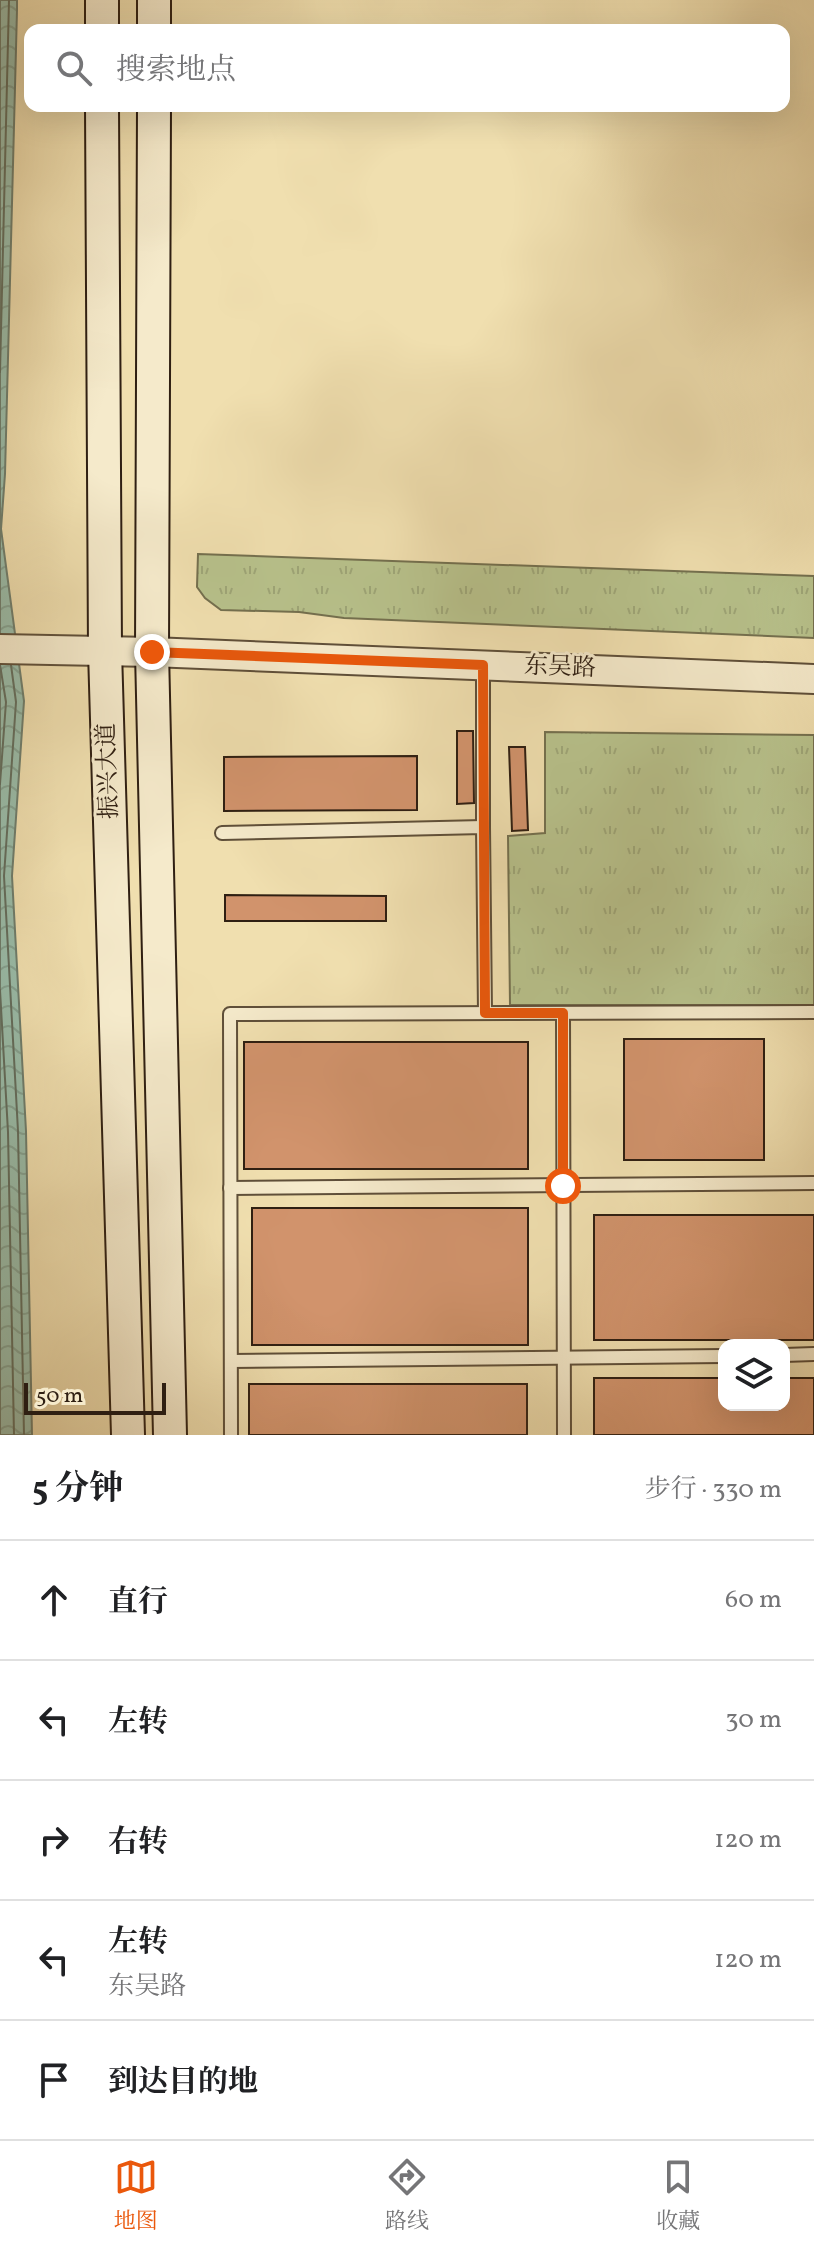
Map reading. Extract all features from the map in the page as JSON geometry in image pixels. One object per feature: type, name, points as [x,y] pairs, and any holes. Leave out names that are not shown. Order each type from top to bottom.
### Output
[{"type":"main road","points":[[102,0],[102,24]]},
{"type":"main road","points":[[154,0],[154,24]]},
{"type":"main road","name":"振兴大道","points":[[102,112],[105,651],[128,1435]]},
{"type":"main road","name":"振兴大道","points":[[154,112],[152,652],[170,1435]]},
{"type":"street","name":"东吴路","points":[[0,649],[152,652],[814,679]]},
{"type":"lane","points":[[483,665],[485,1013]]},
{"type":"lane","points":[[222,833],[483,827]]},
{"type":"lane","points":[[231,1435],[230,1014],[814,1012]]},
{"type":"lane","points":[[563,1013],[564,1435]]},
{"type":"lane","points":[[230,1188],[814,1183]]},
{"type":"lane","points":[[790,1355],[814,1354]]},
{"type":"lane","points":[[231,1361],[718,1356]]},
{"type":"green space","points":[[198,554],[814,576],[814,638],[221,610],[205,598],[197,587]]},
{"type":"green space","points":[[545,732],[814,735],[814,1005],[510,1005],[508,836],[545,833]]},
{"type":"water","points":[[0,0],[17,0],[1,529],[24,701],[12,876],[26,1131],[32,1435],[0,1435]]},
{"type":"building","points":[[457,731],[473,731],[474,803],[457,804]]},
{"type":"building","points":[[509,747],[525,747],[528,830],[512,831]]},
{"type":"building","points":[[417,756],[417,810],[224,811],[224,757]]},
{"type":"building","points":[[225,895],[386,896],[386,921],[225,921]]},
{"type":"building","points":[[624,1039],[764,1039],[764,1160],[624,1160]]},
{"type":"building","points":[[244,1042],[528,1042],[528,1169],[244,1169]]},
{"type":"building","points":[[252,1208],[528,1208],[528,1345],[252,1345]]},
{"type":"building","points":[[594,1215],[814,1215],[814,1340],[594,1340]]},
{"type":"building","points":[[594,1378],[718,1378],[718,1411],[790,1411],[790,1378],[814,1378],[814,1435],[594,1435]]},
{"type":"building","points":[[249,1384],[527,1384],[527,1435],[249,1435]]},
{"type":"route","points":[[152,652],[483,665],[485,1013],[563,1013],[563,1186]]}]
